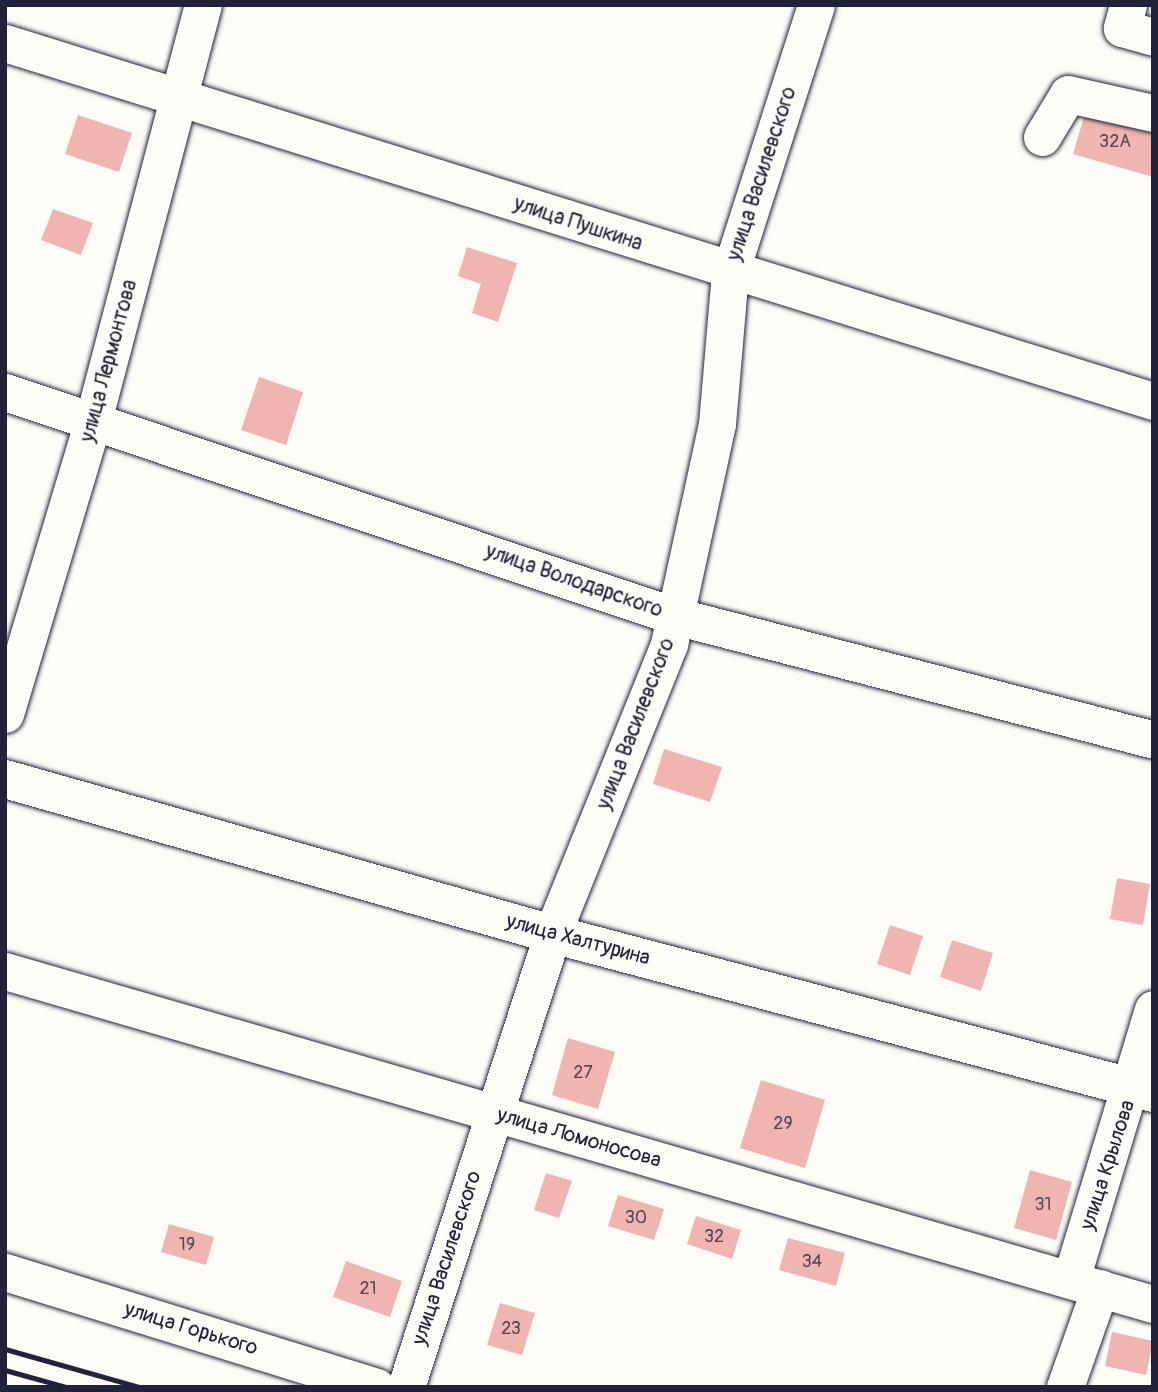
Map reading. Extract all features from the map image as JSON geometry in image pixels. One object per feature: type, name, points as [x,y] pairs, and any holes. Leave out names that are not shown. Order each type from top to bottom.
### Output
[{"type":"main road","name":"улица Халтурина","points":[[5,779],[552,934],[1143,1090]]},
{"type":"street","name":"улица Лермонтова","points":[[5,714],[94,417],[181,97],[203,5]]},
{"type":"street","name":"улица Василевского","points":[[406,1387],[552,934],[675,615],[717,424],[730,273],[816,5]]},
{"type":"street","points":[[1128,5],[1122,28],[1153,37]]},
{"type":"street","name":"улица Пушкина","points":[[5,43],[730,273],[1153,401]]},
{"type":"street","points":[[1042,137],[1068,94],[1153,113]]},
{"type":"street","name":"улица Володарского","points":[[5,392],[94,417],[675,615],[1153,740]]},
{"type":"street","name":"улица Ломоносова","points":[[5,971],[1153,1304]]},
{"type":"street","name":"улица Крылова","points":[[1065,1387],[1085,1284],[1143,1090],[1153,1009]]},
{"type":"street","name":"улица Горького","points":[[5,1272],[377,1387]]},
{"type":"building","points":[[1086,110],[1153,129],[1153,177],[1073,154]]},
{"type":"building","points":[[78,115],[132,133],[119,172],[65,154]]},
{"type":"building","points":[[53,209],[93,223],[81,255],[41,240]]},
{"type":"building","points":[[467,247],[517,263],[498,322],[472,313],[481,284],[458,276]]},
{"type":"building","points":[[259,377],[303,392],[286,445],[241,430]]},
{"type":"building","points":[[664,749],[722,767],[710,802],[653,784]]},
{"type":"building","points":[[1117,878],[1150,884],[1143,925],[1110,919]]},
{"type":"building","points":[[890,925],[923,936],[910,975],[877,964]]},
{"type":"building","points":[[952,940],[993,953],[981,991],[940,977]]},
{"type":"building","points":[[568,1038],[615,1052],[598,1109],[552,1095]]},
{"type":"building","points":[[761,1080],[825,1100],[805,1168],[740,1148]]},
{"type":"building","points":[[1030,1170],[1072,1182],[1056,1240],[1014,1228]]},
{"type":"building","points":[[546,1173],[572,1181],[559,1218],[534,1210]]},
{"type":"building","points":[[618,1195],[664,1209],[654,1240],[608,1226]]},
{"type":"building","points":[[696,1216],[741,1230],[732,1259],[687,1244]]},
{"type":"building","points":[[169,1224],[214,1237],[206,1265],[161,1252]]},
{"type":"building","points":[[788,1238],[845,1253],[836,1286],[779,1270]]},
{"type":"building","points":[[346,1261],[402,1281],[390,1317],[333,1297]]},
{"type":"building","points":[[500,1303],[535,1313],[522,1355],[487,1345]]},
{"type":"building","points":[[1112,1332],[1153,1341],[1146,1375],[1105,1366]]},
{"type":"railway","points":[[5,1349],[139,1387]]},
{"type":"railway","points":[[5,1370],[66,1387]]}]
